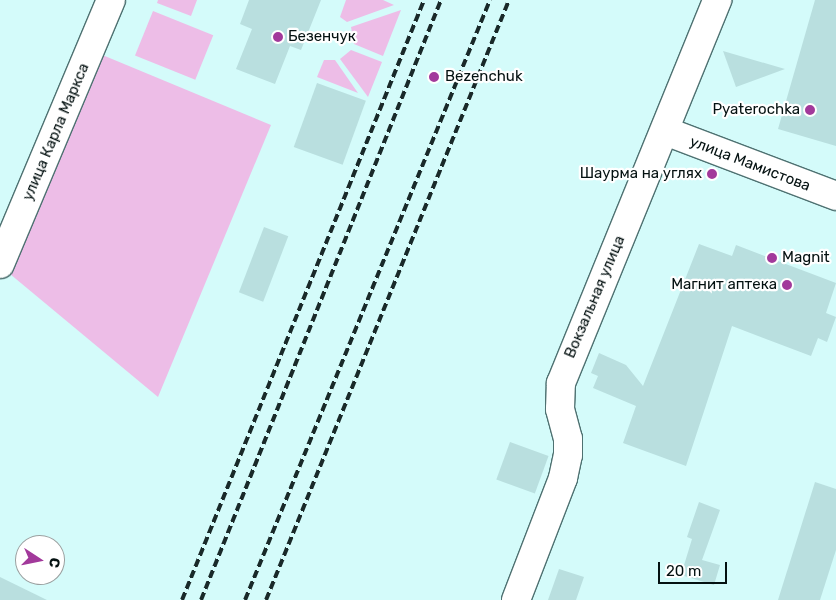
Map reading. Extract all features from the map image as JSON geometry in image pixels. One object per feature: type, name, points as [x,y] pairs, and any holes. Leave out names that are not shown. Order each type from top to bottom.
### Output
[{"type":"street","name":"улица Карла Маркса","points":[[0,264],[111,0]]},
{"type":"street","name":"Вокзальная улица","points":[[516,600],[563,478],[568,455],[568,439],[560,409],[561,383],[716,0]]},
{"type":"street","name":"улица Мамистова","points":[[664,131],[836,196]]},
{"type":"shaded area","points":[[158,0],[197,0],[191,16],[157,3]]},
{"type":"shaded area","points":[[346,0],[383,0],[394,5],[347,22],[340,17]]},
{"type":"shaded area","points":[[401,10],[383,56],[354,44],[351,27]]},
{"type":"shaded area","points":[[153,11],[213,35],[195,80],[135,56]]},
{"type":"shaded area","points":[[351,50],[382,62],[368,97],[340,59]]},
{"type":"shaded area","points":[[100,54],[271,125],[158,397],[10,274]]},
{"type":"shaded area","points":[[324,60],[335,60],[358,93],[317,77]]},
{"type":"building","name":"Безенчук","points":[[249,0],[321,0],[301,50],[290,46],[275,84],[236,69],[252,29],[240,24]]},
{"type":"building","points":[[815,0],[836,0],[836,146],[778,129]]},
{"type":"building","points":[[723,51],[785,69],[736,87]]},
{"type":"building","points":[[317,83],[366,101],[343,165],[294,147]]},
{"type":"building","points":[[264,227],[288,236],[263,302],[239,292]]},
{"type":"building","points":[[699,244],[732,256],[736,245],[836,283],[826,313],[836,317],[827,342],[818,338],[811,356],[732,326],[686,466],[623,443],[636,406],[593,388],[598,376],[591,373],[599,353],[626,365],[643,386]]},
{"type":"building","points":[[510,442],[549,456],[535,494],[496,480]]},
{"type":"building","points":[[815,482],[836,489],[836,550],[820,600],[778,600]]},
{"type":"building","points":[[699,502],[720,510],[702,560],[720,565],[714,585],[681,575],[692,539],[687,537]]},
{"type":"building","points":[[559,569],[584,577],[576,600],[548,600]]},
{"type":"building","points":[[0,577],[47,600],[0,600]]},
{"type":"railway","points":[[182,600],[424,0]]},
{"type":"railway","points":[[201,600],[441,0]]},
{"type":"railway","points":[[245,600],[490,0]]},
{"type":"railway","points":[[266,600],[509,0]]},
{"type":"place","name":"Безенчук","points":[[278,37]]},
{"type":"place","name":"Bezenchuk","points":[[434,77]]},
{"type":"place","name":"Pyaterochka","points":[[810,110]]},
{"type":"place","name":"Шаурма на углях","points":[[712,174]]},
{"type":"place","name":"Magnit","points":[[772,258]]},
{"type":"place","name":"Магнит аптека","points":[[787,285]]}]
